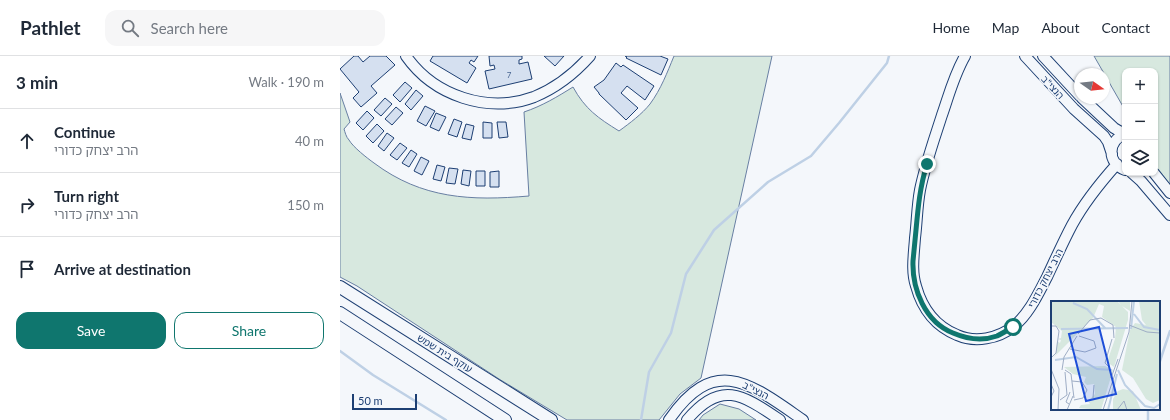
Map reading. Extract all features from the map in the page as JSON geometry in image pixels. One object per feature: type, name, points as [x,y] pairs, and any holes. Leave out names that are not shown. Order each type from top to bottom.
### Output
[{"type":"main road","name":"עוקף בית שמש","points":[[340,287],[550,420]]},
{"type":"main road","points":[[340,313],[505,420]]},
{"type":"street","points":[[406,56],[415,67],[435,85],[457,96],[470,100],[498,104],[533,97],[552,88],[567,79],[590,56]]},
{"type":"street","name":"הרב יצחק כדורי","points":[[965,56],[954,77],[922,180],[918,204],[913,262],[915,285],[922,304],[933,320],[947,331],[963,338],[980,339],[997,336],[1013,327],[1028,312],[1082,209],[1094,192],[1121,167]]},
{"type":"street","name":"הנצי\"ב","points":[[1025,56],[1074,109],[1104,136],[1110,146],[1113,159],[1121,167]]},
{"type":"street","name":"הנצי\"ב","points":[[1043,56],[1074,90]]},
{"type":"street","points":[[1088,104],[1114,128],[1122,132]]},
{"type":"street","points":[[1112,154],[1114,142],[1122,136]]},
{"type":"street","points":[[1135,176],[1170,215]]},
{"type":"street","points":[[1156,176],[1170,193]]},
{"type":"street","name":"הנצי\"ב","points":[[669,420],[679,407],[695,391],[715,381],[726,380],[751,386],[766,394],[803,420]]},
{"type":"street","name":"הנצי\"ב","points":[[687,420],[700,407],[711,399],[728,394],[746,398],[780,420]]},
{"type":"shaded area","points":[[674,56],[772,56],[701,378],[680,394],[659,420],[567,420],[499,379],[357,286],[340,277],[340,93],[350,122],[344,129],[347,137],[364,155],[392,175],[429,191],[448,195],[487,198],[529,196],[524,112],[555,98],[573,87],[587,107],[619,131],[632,122],[650,104],[661,87]]},
{"type":"shaded area","points":[[1094,56],[1170,56],[1170,185],[1158,171],[1158,68],[1122,68],[1122,105],[1110,84],[1110,68],[1101,68]]},
{"type":"shaded area","points":[[720,404],[739,409],[756,420],[699,420],[703,415]]},
{"type":"building","points":[[354,56],[358,56],[363,62],[370,56],[386,56],[395,65],[371,86],[377,93],[361,107],[353,98],[359,92],[340,69]]},
{"type":"building","points":[[433,56],[478,56],[474,62],[471,60],[469,63],[476,68],[467,83],[430,61]]},
{"type":"building","points":[[489,56],[522,56],[522,59],[519,60],[519,64],[528,62],[532,79],[489,89],[485,71],[495,69],[494,65],[490,66]]},
{"type":"building","points":[[544,56],[564,56],[555,66]]},
{"type":"building","points":[[625,56],[660,56],[668,59],[661,75],[626,58],[627,57]]},
{"type":"building","points":[[616,63],[621,67],[623,65],[654,86],[645,100],[627,86],[621,93],[638,108],[626,120],[599,94],[594,87],[604,80]]},
{"type":"building","points":[[405,82],[412,88],[400,102],[393,95]]},
{"type":"building","points":[[416,90],[423,96],[411,110],[405,104]]},
{"type":"building","points":[[385,98],[392,104],[381,116],[374,110]]},
{"type":"building","points":[[425,106],[435,111],[426,126],[417,121]]},
{"type":"building","points":[[396,107],[403,113],[392,125],[385,119]]},
{"type":"building","points":[[367,111],[374,118],[363,130],[356,123]]},
{"type":"building","points":[[436,113],[446,117],[439,131],[430,127]]},
{"type":"building","points":[[454,119],[462,122],[457,137],[448,134]]},
{"type":"building","points":[[483,122],[492,123],[492,138],[483,138]]},
{"type":"building","points":[[497,122],[506,122],[508,137],[499,138]]},
{"type":"building","points":[[377,124],[384,131],[373,143],[366,136]]},
{"type":"building","points":[[466,124],[474,126],[471,140],[462,138]]},
{"type":"building","points":[[387,133],[394,138],[384,151],[378,146]]},
{"type":"building","points":[[400,143],[407,148],[397,160],[390,155]]},
{"type":"building","points":[[411,150],[417,154],[409,167],[402,163]]},
{"type":"building","points":[[421,157],[429,161],[422,175],[414,171]]},
{"type":"building","points":[[437,165],[445,167],[441,181],[433,179]]},
{"type":"building","points":[[449,168],[458,169],[455,184],[446,183]]},
{"type":"building","points":[[463,170],[471,171],[469,186],[461,184]]},
{"type":"building","points":[[476,171],[485,171],[485,186],[476,186]]},
{"type":"building","points":[[499,171],[499,187],[490,187],[490,172]]},
{"type":"waterway","points":[[641,420],[649,372],[671,333],[686,274],[714,230],[768,182],[811,156],[887,63],[889,56]]},
{"type":"waterway","points":[[1160,361],[1170,331]]},
{"type":"waterway","points":[[340,351],[373,375],[446,420]]},
{"type":"waterway","points":[[1148,410],[1148,420]]},
{"type":"route","points":[[927,164],[922,180],[919,199],[913,262],[915,285],[922,304],[933,320],[947,331],[963,338],[980,339],[997,336],[1013,327]]}]
